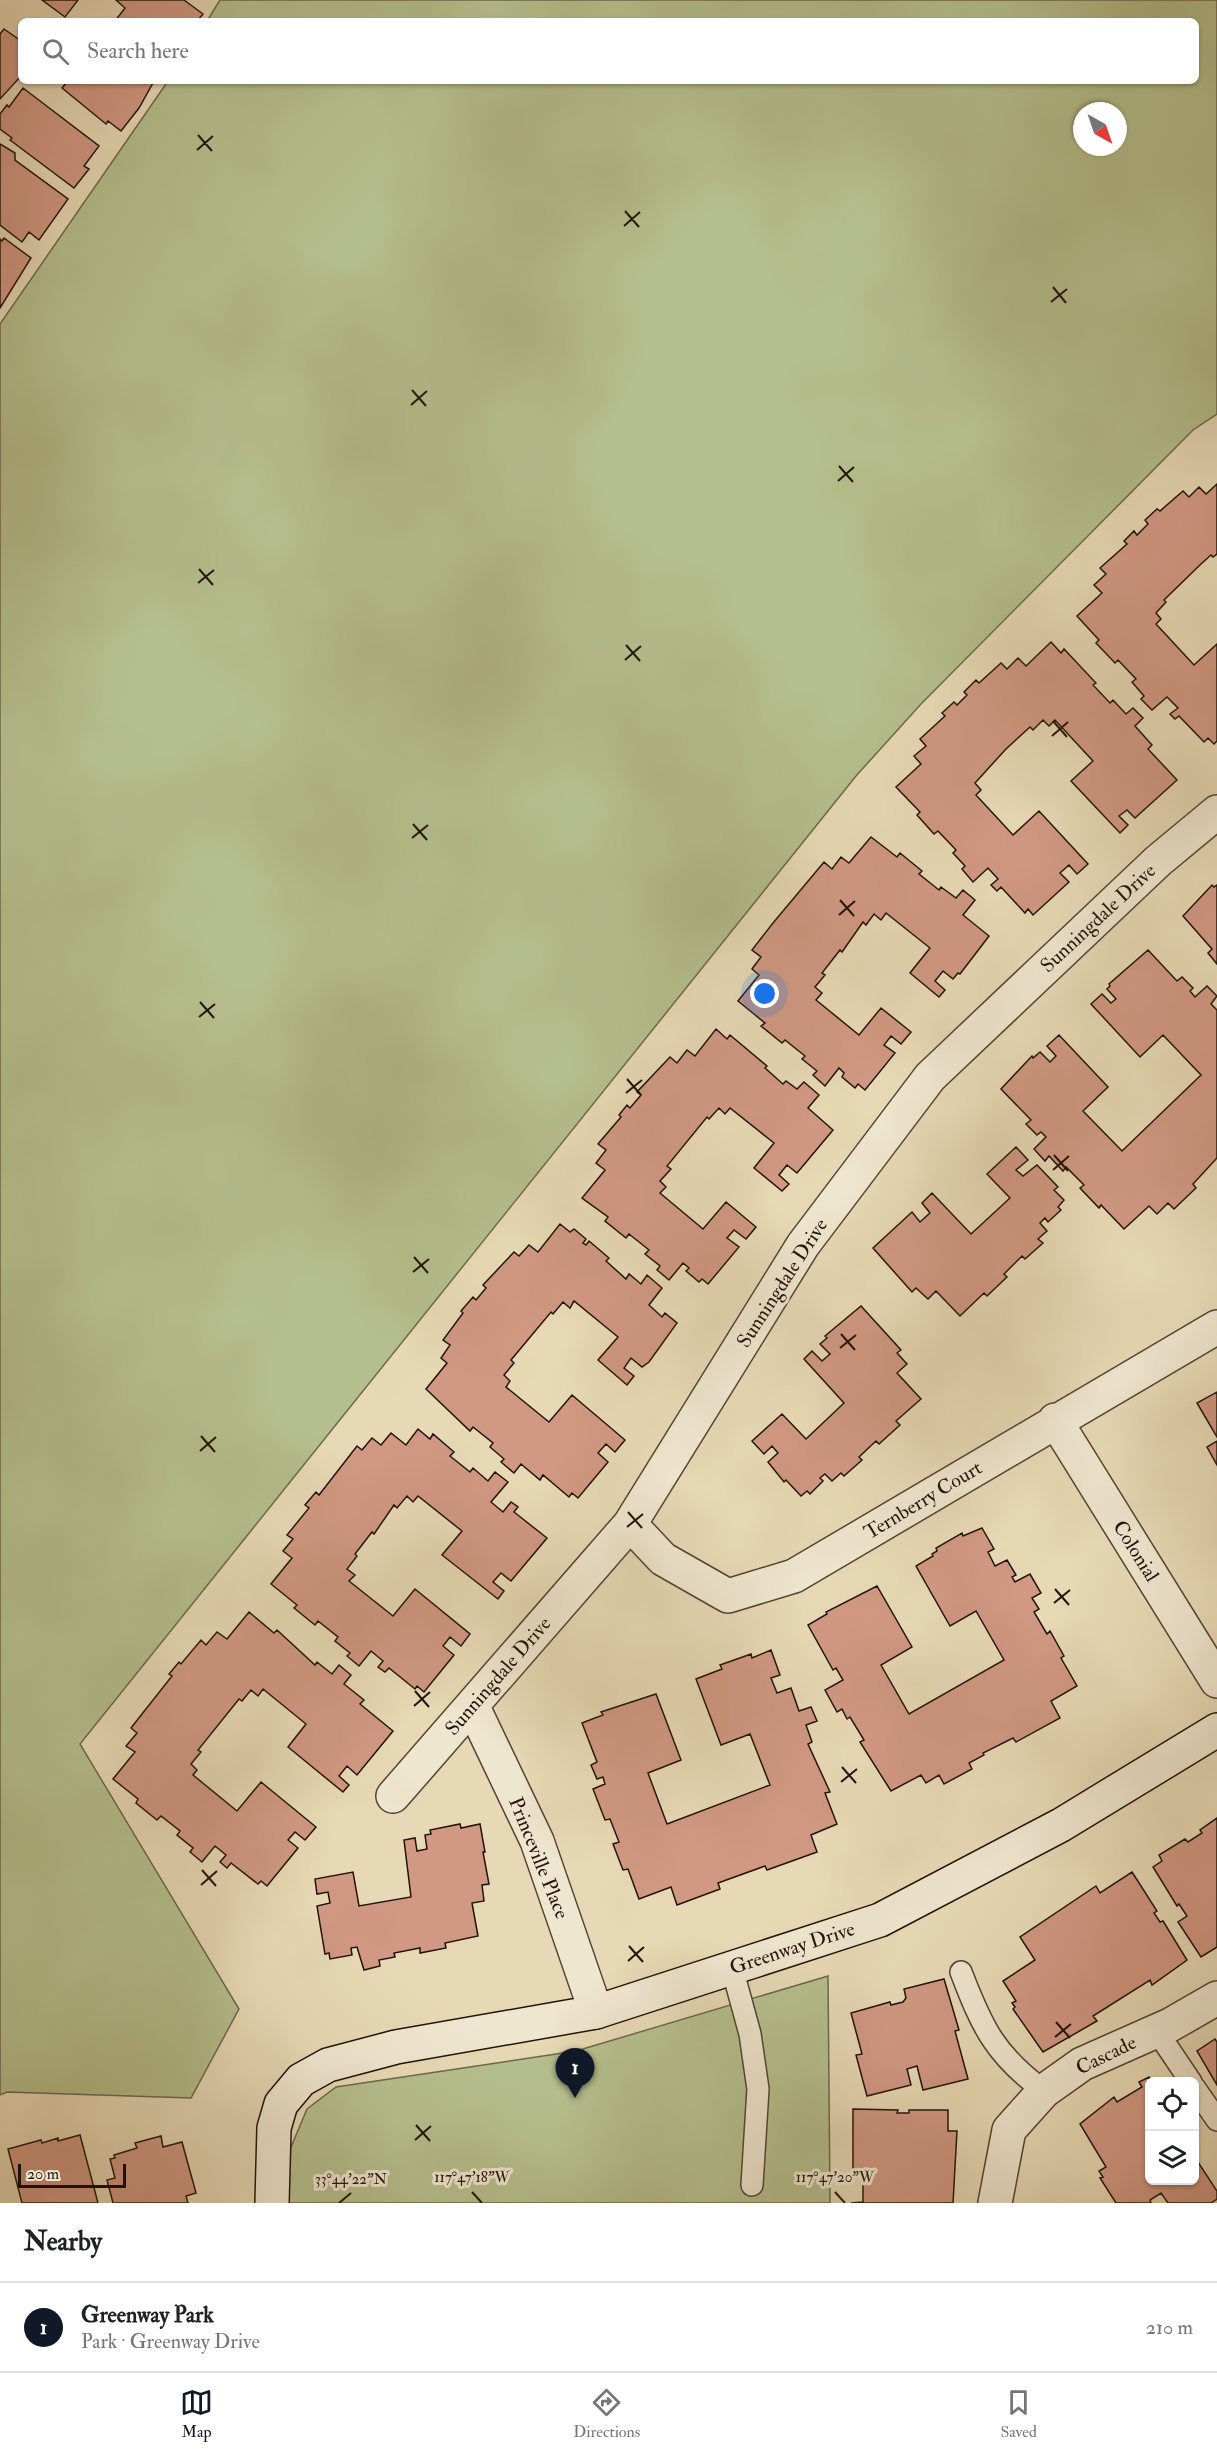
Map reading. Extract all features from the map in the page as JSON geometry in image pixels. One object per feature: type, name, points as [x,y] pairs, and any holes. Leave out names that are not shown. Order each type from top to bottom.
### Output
[{"type":"street","name":"Sunningdale Drive","points":[[393,1796],[473,1707],[630,1524],[803,1245],[930,1077],[1158,861],[1217,812]]},
{"type":"street","name":"Ternberry Court","points":[[630,1524],[663,1559],[728,1596],[794,1576],[1055,1420],[1217,1327]]},
{"type":"street","name":"Colonial","points":[[1055,1420],[1217,1681]]},
{"type":"street","name":"Princeville Place","points":[[473,1707],[537,1841],[596,2012]]},
{"type":"street","name":"Greenway Drive","points":[[272,2203],[274,2128],[281,2104],[302,2080],[328,2065],[396,2046],[596,2012],[880,1920],[1061,1825],[1217,1730]]},
{"type":"street","name":"Cascade","points":[[995,2203],[1009,2130],[1044,2091],[1082,2064],[1156,2030],[1217,1998]]},
{"type":"lane","points":[[732,1968],[750,2034],[758,2089],[752,2185]]},
{"type":"lane","points":[[961,1972],[979,2021],[996,2047],[1023,2075],[1044,2091]]},
{"type":"lane","points":[[1156,2030],[1188,2077]]},
{"type":"lane","points":[[1199,2094],[1217,2120]]},
{"type":"green space","points":[[220,0],[1217,0],[1217,414],[1193,430],[921,704],[856,776],[80,1744],[239,2009],[191,2098],[7,2092],[0,2095],[0,324],[166,84],[1199,84],[1199,18],[209,18]]},
{"type":"green space","points":[[828,1976],[830,2203],[289,2203],[289,2152],[307,2109],[336,2087],[576,2051]]},
{"type":"building","points":[[42,0],[78,0],[65,17]]},
{"type":"building","points":[[116,0],[184,0],[203,14],[200,18],[117,18],[125,8]]},
{"type":"building","points":[[4,29],[18,39],[18,79],[0,99],[0,34]]},
{"type":"building","points":[[65,84],[152,84],[139,108],[121,131],[108,121],[106,124],[62,88]]},
{"type":"building","points":[[23,88],[99,146],[84,166],[89,169],[74,188],[10,140],[12,138],[0,129],[0,114],[7,105],[9,107]]},
{"type":"building","points":[[0,144],[15,153],[15,160],[68,199],[39,240],[29,232],[22,242],[0,225]]},
{"type":"building","points":[[4,238],[31,258],[0,308],[0,239],[2,241]]},
{"type":"building","points":[[1217,484],[1217,554],[1213,557],[1211,555],[1201,564],[1164,600],[1166,602],[1156,613],[1161,619],[1156,624],[1194,665],[1217,644],[1217,741],[1214,744],[1208,738],[1204,742],[1179,716],[1175,719],[1170,714],[1178,708],[1167,697],[1152,710],[1141,699],[1144,696],[1132,682],[1136,679],[1118,660],[1115,663],[1096,643],[1099,640],[1077,616],[1102,593],[1094,585],[1106,574],[1100,568],[1127,544],[1124,541],[1134,531],[1137,535],[1148,524],[1145,520],[1157,509],[1160,511],[1183,491],[1189,497],[1199,487],[1206,494]]},
{"type":"building","points":[[1051,642],[1061,653],[1064,649],[1096,683],[1093,685],[1110,703],[1113,700],[1126,714],[1133,708],[1143,718],[1135,726],[1152,745],[1148,749],[1177,780],[1135,818],[1127,810],[1119,816],[1128,825],[1120,833],[1071,781],[1093,761],[1055,720],[1049,726],[1043,720],[1033,730],[1030,727],[1006,749],[975,783],[981,790],[976,795],[1013,835],[1039,811],[1088,864],[1077,874],[1069,865],[1060,873],[1069,882],[1033,915],[1028,909],[1025,913],[1001,887],[997,891],[991,885],[998,879],[988,868],[973,882],[962,869],[965,866],[953,853],[956,850],[938,831],[934,834],[917,815],[920,812],[896,787],[921,764],[914,756],[926,746],[920,739],[945,716],[942,713],[954,702],[957,705],[967,695],[964,692],[976,680],[979,683],[1001,663],[1007,669],[1018,658],[1026,666]]},
{"type":"building","points":[[871,837],[897,857],[900,853],[922,871],[919,874],[939,890],[941,887],[956,898],[963,890],[975,900],[963,915],[989,936],[960,974],[958,973],[953,979],[943,971],[935,981],[945,990],[939,997],[910,973],[930,948],[886,913],[881,920],[874,914],[866,925],[863,922],[842,952],[840,950],[822,973],[825,975],[815,987],[822,993],[816,1000],[859,1035],[881,1008],[911,1032],[901,1044],[891,1036],[884,1045],[895,1053],[865,1090],[858,1084],[855,1088],[842,1077],[844,1073],[839,1068],[825,1086],[813,1075],[817,1071],[802,1059],[805,1056],[785,1040],[782,1043],[761,1026],[765,1023],[738,1001],[759,975],[752,969],[761,957],[752,950],[773,923],[824,862],[832,869],[841,857],[849,863]]},
{"type":"building","points":[[1212,885],[1214,887],[1217,885],[1217,964],[1208,953],[1212,949],[1183,916]]},
{"type":"building","points":[[1148,950],[1177,981],[1182,977],[1193,988],[1190,991],[1195,997],[1207,986],[1217,996],[1211,1004],[1217,1010],[1217,1158],[1193,1184],[1196,1188],[1174,1209],[1168,1203],[1157,1214],[1149,1206],[1124,1229],[1101,1205],[1099,1208],[1080,1188],[1084,1185],[1066,1167],[1063,1171],[1049,1156],[1045,1161],[1034,1149],[1046,1137],[1041,1132],[1037,1135],[1026,1124],[1031,1120],[1001,1089],[1032,1056],[1033,1058],[1040,1052],[1050,1062],[1056,1056],[1047,1046],[1059,1035],[1108,1087],[1083,1111],[1122,1151],[1201,1075],[1163,1035],[1140,1057],[1091,1004],[1102,994],[1111,1003],[1116,999],[1107,989],[1109,984]]},
{"type":"building","points":[[716,1029],[727,1039],[730,1035],[767,1066],[765,1068],[783,1084],[786,1081],[797,1089],[804,1082],[819,1095],[808,1108],[833,1130],[797,1173],[787,1165],[779,1175],[789,1184],[782,1191],[754,1168],[774,1143],[730,1108],[725,1114],[719,1108],[709,1119],[707,1117],[667,1166],[671,1169],[660,1181],[666,1187],[660,1193],[703,1229],[726,1202],[756,1227],[746,1239],[734,1230],[727,1238],[739,1247],[708,1284],[702,1279],[699,1282],[686,1271],[689,1268],[683,1263],[669,1280],[657,1270],[660,1266],[645,1254],[649,1250],[629,1234],[626,1238],[605,1221],[608,1217],[582,1198],[605,1170],[596,1163],[606,1150],[598,1144],[621,1117],[619,1115],[627,1105],[630,1108],[641,1095],[637,1092],[670,1057],[677,1063],[687,1050],[695,1056]]},
{"type":"building","points":[[1016,1147],[1028,1160],[1016,1170],[1023,1176],[1037,1165],[1058,1187],[1054,1190],[1064,1200],[1058,1207],[1061,1210],[1048,1222],[1045,1218],[1040,1223],[1047,1231],[1038,1239],[1043,1243],[1025,1259],[1022,1256],[1004,1274],[1007,1277],[987,1296],[984,1293],[960,1316],[936,1291],[928,1299],[916,1288],[912,1292],[873,1248],[912,1212],[920,1222],[930,1213],[922,1203],[932,1193],[971,1234],[1010,1198],[987,1174]]},
{"type":"building","points":[[560,1224],[570,1232],[574,1229],[586,1239],[583,1243],[586,1245],[589,1241],[609,1258],[606,1261],[626,1279],[629,1274],[641,1284],[647,1275],[662,1288],[649,1305],[662,1317],[665,1313],[677,1323],[649,1362],[642,1367],[631,1358],[624,1368],[634,1376],[627,1385],[598,1360],[618,1337],[574,1301],[570,1308],[563,1302],[553,1314],[551,1312],[511,1360],[514,1363],[504,1375],[510,1381],[506,1387],[549,1422],[572,1395],[625,1440],[615,1452],[606,1444],[598,1453],[608,1462],[578,1498],[572,1493],[569,1497],[543,1475],[540,1480],[521,1464],[514,1473],[501,1462],[504,1459],[490,1447],[493,1443],[473,1427],[470,1431],[426,1389],[447,1363],[441,1358],[450,1345],[443,1340],[463,1313],[461,1311],[473,1297],[476,1300],[486,1288],[483,1285],[514,1252],[519,1256],[529,1245],[538,1252]]},
{"type":"building","points":[[861,1306],[901,1350],[897,1353],[907,1364],[897,1373],[921,1399],[896,1421],[900,1425],[879,1444],[876,1441],[859,1457],[862,1460],[844,1476],[841,1473],[832,1481],[825,1474],[820,1478],[823,1481],[810,1494],[807,1491],[801,1496],[786,1480],[784,1482],[768,1462],[778,1453],[772,1446],[764,1454],[752,1441],[782,1414],[806,1439],[844,1403],[804,1359],[812,1351],[822,1361],[830,1354],[820,1344],[827,1338],[825,1336]]},
{"type":"building","points":[[1217,1392],[1217,1437],[1197,1403]]},
{"type":"building","points":[[418,1429],[430,1439],[433,1434],[454,1452],[450,1456],[470,1472],[473,1468],[488,1481],[495,1472],[508,1482],[491,1502],[503,1512],[511,1502],[518,1507],[514,1512],[547,1538],[511,1581],[501,1573],[493,1582],[504,1591],[498,1599],[442,1555],[462,1531],[418,1496],[413,1502],[407,1496],[397,1508],[394,1505],[374,1534],[372,1532],[347,1569],[355,1575],[349,1581],[393,1616],[415,1589],[470,1634],[461,1646],[450,1637],[443,1646],[454,1655],[424,1692],[417,1686],[415,1689],[389,1668],[385,1672],[378,1667],[383,1661],[371,1651],[359,1666],[347,1656],[350,1653],[335,1641],[338,1637],[318,1621],[315,1625],[294,1608],[297,1605],[271,1584],[292,1558],[283,1551],[293,1539],[287,1535],[309,1508],[305,1505],[316,1492],[319,1495],[357,1446],[362,1450],[372,1438],[381,1445],[391,1433],[406,1445]]},
{"type":"building","points":[[1217,1441],[1217,1465],[1207,1447]]},
{"type":"building","points":[[982,1528],[994,1549],[988,1552],[995,1566],[1007,1560],[1016,1575],[1012,1577],[1015,1582],[1030,1574],[1041,1593],[1032,1598],[1039,1609],[1034,1612],[1047,1634],[1050,1631],[1064,1656],[1061,1658],[1077,1686],[1051,1701],[1060,1718],[1016,1742],[1013,1738],[983,1753],[984,1755],[969,1763],[972,1769],[944,1784],[939,1775],[926,1783],[921,1775],[891,1791],[860,1742],[864,1740],[850,1717],[847,1719],[842,1709],[837,1712],[825,1690],[843,1680],[836,1668],[833,1670],[808,1625],[827,1614],[826,1612],[877,1586],[912,1647],[881,1665],[909,1714],[1004,1660],[976,1611],[950,1626],[916,1566],[933,1556],[932,1554],[937,1551],[936,1548],[962,1533],[963,1536]]},
{"type":"building","points":[[249,1612],[274,1633],[277,1630],[315,1665],[317,1662],[332,1674],[339,1665],[351,1675],[344,1684],[364,1700],[360,1704],[393,1731],[357,1775],[347,1766],[339,1776],[349,1785],[343,1792],[288,1747],[306,1724],[263,1689],[258,1696],[251,1690],[242,1701],[239,1699],[198,1750],[201,1752],[191,1764],[197,1770],[193,1775],[237,1811],[261,1782],[316,1827],[305,1840],[295,1832],[288,1840],[298,1848],[267,1886],[261,1881],[258,1884],[231,1863],[227,1868],[220,1862],[226,1855],[215,1846],[202,1862],[190,1852],[193,1848],[177,1835],[180,1831],[161,1816],[157,1820],[136,1803],[138,1799],[113,1779],[135,1752],[126,1746],[137,1733],[131,1728],[172,1676],[169,1674],[179,1662],[181,1664],[201,1640],[206,1645],[217,1632],[227,1639]]},
{"type":"building","points":[[771,1650],[780,1675],[771,1678],[777,1693],[791,1688],[799,1711],[811,1707],[817,1721],[806,1725],[812,1742],[808,1744],[830,1792],[825,1793],[837,1824],[811,1835],[817,1852],[767,1870],[765,1866],[718,1883],[720,1889],[677,1905],[671,1887],[639,1899],[628,1869],[623,1870],[613,1844],[619,1842],[610,1819],[605,1820],[593,1789],[605,1784],[603,1777],[597,1779],[591,1765],[597,1762],[582,1723],[603,1715],[601,1712],[656,1694],[681,1760],[648,1773],[667,1824],[770,1785],[750,1734],[721,1745],[696,1679],[722,1669],[720,1665],[751,1654],[752,1658]]},
{"type":"building","points":[[1217,1818],[1217,1947],[1201,1957],[1178,1922],[1187,1916],[1179,1904],[1177,1906],[1153,1867],[1162,1861],[1159,1855],[1185,1839],[1188,1842],[1202,1833],[1200,1830]]},
{"type":"building","points":[[460,1824],[461,1828],[480,1824],[485,1852],[483,1852],[489,1884],[482,1885],[484,1901],[472,1903],[478,1936],[445,1943],[446,1948],[420,1953],[420,1948],[394,1953],[395,1957],[379,1960],[380,1966],[364,1970],[357,1947],[351,1948],[352,1955],[330,1959],[329,1953],[325,1954],[317,1906],[330,1903],[328,1892],[317,1894],[315,1879],[353,1872],[359,1906],[411,1897],[404,1840],[415,1838],[417,1851],[427,1849],[425,1835],[431,1834],[430,1830]]},
{"type":"building","points":[[1132,1872],[1157,1911],[1154,1913],[1160,1922],[1163,1921],[1187,1960],[1152,1985],[1150,1980],[1093,2016],[1097,2021],[1043,2052],[1013,2009],[1015,2007],[1012,2003],[1016,2001],[1003,1981],[1035,1960],[1020,1937],[1096,1886],[1100,1893]]},
{"type":"building","points":[[944,1979],[959,2030],[955,2031],[968,2079],[923,2090],[917,2066],[907,2069],[911,2085],[867,2096],[856,2055],[862,2054],[851,2013],[890,2002],[891,2005],[903,2002],[906,1998],[904,1989]]},
{"type":"building","points":[[1215,2039],[1217,2042],[1217,2085],[1197,2051]]},
{"type":"building","points":[[1145,2079],[1145,2185],[1199,2185],[1199,2164],[1217,2191],[1217,2199],[1211,2203],[1168,2203],[1161,2193],[1150,2200],[1151,2203],[1116,2203],[1100,2178],[1103,2177],[1099,2171],[1106,2167],[1080,2124],[1114,2097],[1117,2102],[1142,2087],[1139,2082]]},
{"type":"building","points":[[853,2109],[898,2110],[897,2113],[909,2113],[909,2110],[948,2110],[948,2131],[957,2131],[953,2203],[851,2203],[863,2202],[863,2174],[853,2174]]},
{"type":"building","points":[[80,2135],[98,2203],[22,2203],[8,2149],[41,2140],[42,2143],[58,2138],[58,2141]]},
{"type":"building","points":[[161,2136],[163,2147],[182,2142],[196,2193],[186,2196],[188,2203],[113,2203],[107,2180],[115,2178],[110,2159],[115,2158],[114,2155],[137,2148],[135,2143]]},
{"type":"place","name":"Greenway Park","points":[[575,2098]]}]
